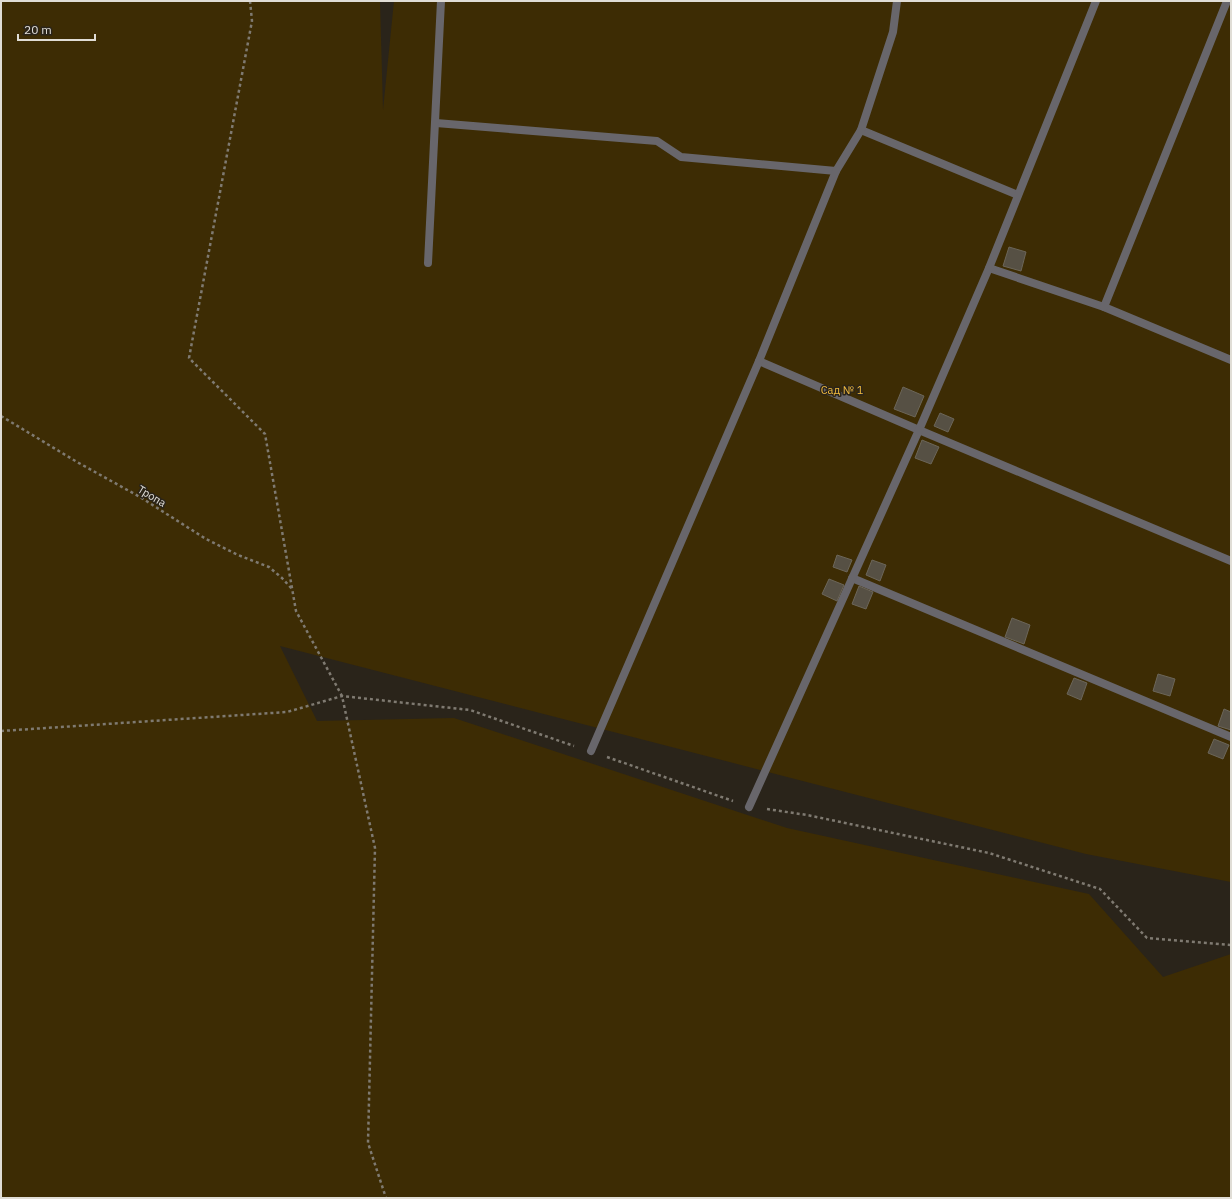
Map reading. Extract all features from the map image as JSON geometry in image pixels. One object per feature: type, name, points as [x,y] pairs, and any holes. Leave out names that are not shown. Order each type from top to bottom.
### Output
[{"type":"lane","points":[[428,263],[441,1]]},
{"type":"lane","points":[[591,751],[759,361],[836,171],[861,130],[893,32],[897,1]]},
{"type":"lane","points":[[749,807],[989,268],[1096,1]]},
{"type":"lane","points":[[1104,307],[1226,1]]},
{"type":"lane","points":[[436,123],[657,141],[681,157],[836,171]]},
{"type":"lane","points":[[861,130],[1018,195]]},
{"type":"lane","points":[[989,268],[1104,307],[1231,360]]},
{"type":"lane","points":[[759,361],[918,430],[1231,561]]},
{"type":"lane","points":[[852,578],[1231,737]]},
{"type":"path","points":[[250,1],[252,21],[190,358],[265,434],[296,611],[342,696],[375,848],[368,1143],[386,1198]]},
{"type":"path","name":"Тропа","points":[[1,416],[77,462],[140,497],[206,539],[269,568],[282,578],[293,590]]},
{"type":"path","points":[[1,731],[287,712],[342,696],[470,710],[749,807],[807,815],[989,853],[1100,889],[1147,938],[1231,945]]},
{"type":"green space","name":"Сад № 1","points":[[1,1],[380,1],[383,110],[394,1],[1231,1],[1231,882],[1086,854],[280,646],[317,721],[454,718],[787,828],[1089,894],[1163,977],[1231,954],[1231,1198],[1,1198]]},
{"type":"building","points":[[1009,247],[1026,252],[1021,271],[1003,266]]},
{"type":"building","points":[[903,387],[924,396],[915,417],[894,409]]},
{"type":"building","points":[[940,413],[954,419],[948,432],[934,426]]},
{"type":"building","points":[[922,440],[939,447],[931,464],[915,458]]},
{"type":"building","points":[[837,555],[852,560],[847,572],[833,567]]},
{"type":"building","points":[[872,560],[886,565],[880,581],[866,575]]},
{"type":"building","points":[[829,579],[844,585],[837,601],[822,594]]},
{"type":"building","points":[[859,586],[873,592],[866,609],[852,604]]},
{"type":"building","points":[[1012,618],[1030,625],[1024,644],[1005,637]]},
{"type":"building","points":[[1158,674],[1175,679],[1170,696],[1153,691]]},
{"type":"building","points":[[1074,678],[1087,683],[1081,700],[1067,694]]},
{"type":"building","points":[[1224,709],[1231,712],[1231,730],[1218,726]]},
{"type":"building","points":[[1214,739],[1229,745],[1223,759],[1208,753]]}]
